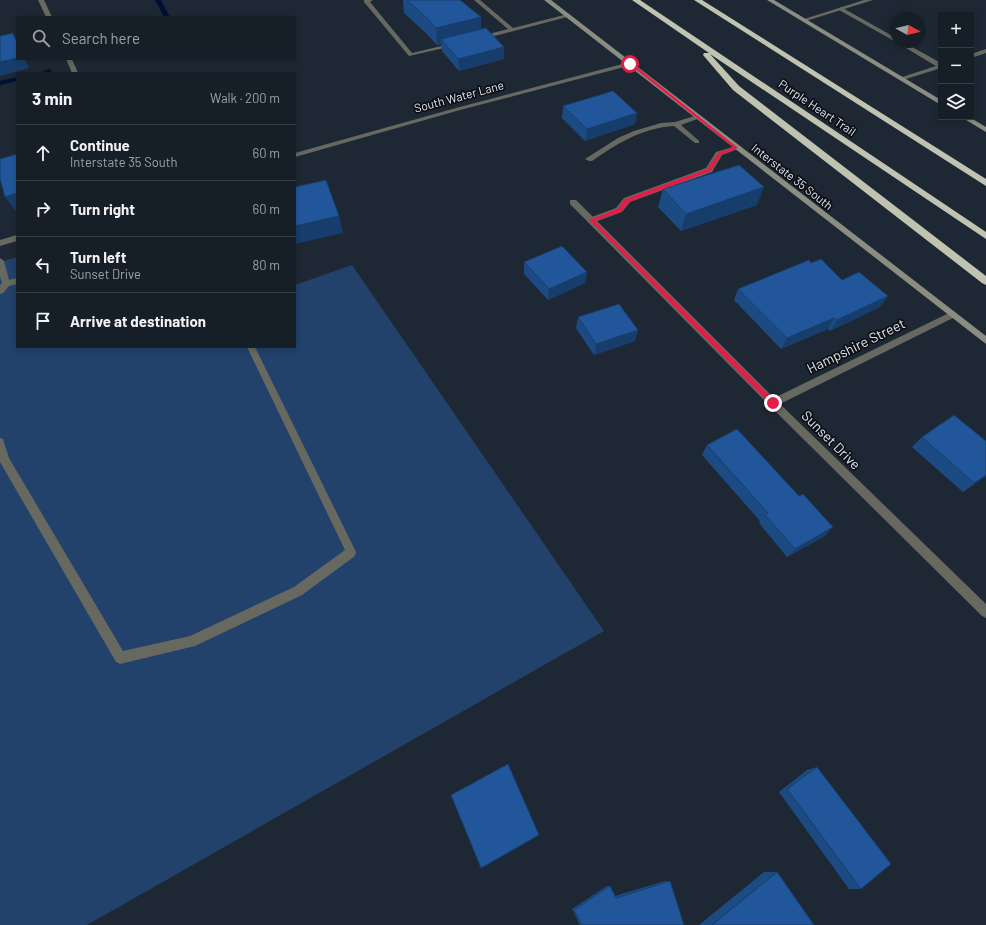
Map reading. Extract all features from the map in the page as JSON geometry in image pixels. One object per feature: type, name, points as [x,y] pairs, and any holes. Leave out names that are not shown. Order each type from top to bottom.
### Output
[{"type":"highway","name":"Purple Heart Trail","points":[[635,0],[986,236]]},
{"type":"highway","name":"Purple Heart Trail","points":[[697,0],[986,183]]},
{"type":"highway","points":[[696,42],[736,88],[986,282]]},
{"type":"highway","points":[[927,146],[986,175]]},
{"type":"main road","name":"Interstate 35 South","points":[[547,0],[986,341]]},
{"type":"main road","points":[[770,0],[938,101]]},
{"type":"main road","points":[[969,120],[986,130]]},
{"type":"street","points":[[41,0],[49,16]]},
{"type":"street","points":[[370,0],[366,1],[411,55],[462,43]]},
{"type":"street","points":[[477,0],[512,30]]},
{"type":"street","points":[[804,20],[870,0]]},
{"type":"street","points":[[841,9],[890,37]]},
{"type":"street","points":[[469,41],[568,16]]},
{"type":"street","points":[[910,48],[938,64]]},
{"type":"street","points":[[974,55],[986,51]]},
{"type":"street","points":[[69,60],[75,72]]},
{"type":"street","name":"South Water Lane","points":[[296,155],[458,109],[630,64]]},
{"type":"street","points":[[901,79],[938,67]]},
{"type":"street","points":[[588,159],[620,139],[636,132],[661,125],[676,124],[698,117]]},
{"type":"street","points":[[676,124],[697,142]]},
{"type":"street","points":[[592,220],[619,210],[627,200],[709,170],[719,154],[736,148]]},
{"type":"street","name":"Sunset Drive","points":[[573,202],[773,403],[986,612]]},
{"type":"street","points":[[0,243],[16,238]]},
{"type":"street","points":[[0,261],[6,284]]},
{"type":"street","points":[[0,291],[6,284],[16,281]]},
{"type":"street","name":"Hampshire Street","points":[[773,403],[952,315]]},
{"type":"street","points":[[0,442],[2,459],[120,658],[192,642],[298,591],[351,552],[251,348]]},
{"type":"shaded area","points":[[16,257],[16,348],[296,348],[296,285],[352,265],[604,631],[87,925],[0,925],[0,262]]},
{"type":"building","points":[[407,0],[460,0],[481,17],[436,28]]},
{"type":"building","points":[[486,28],[504,47],[458,59],[441,39]]},
{"type":"building","points":[[13,33],[16,40],[16,58],[0,62],[0,36]]},
{"type":"building","points":[[613,91],[637,113],[587,129],[563,106]]},
{"type":"building","points":[[16,154],[16,193],[5,197],[0,179],[0,159]]},
{"type":"building","points":[[739,165],[764,187],[686,214],[663,189]]},
{"type":"building","points":[[326,180],[339,216],[296,226],[296,187]]},
{"type":"building","points":[[562,246],[587,272],[549,289],[524,262]]},
{"type":"building","points":[[821,259],[842,280],[859,272],[888,296],[837,320],[834,318],[787,338],[738,289],[809,260],[811,263]]},
{"type":"building","points":[[619,304],[638,330],[596,344],[578,317]]},
{"type":"building","points":[[954,415],[986,441],[986,475],[974,483],[922,437]]},
{"type":"building","points":[[737,429],[799,496],[803,494],[833,527],[795,549],[765,515],[768,513],[707,445]]},
{"type":"building","points":[[508,764],[539,835],[481,868],[451,795]]},
{"type":"building","points":[[817,767],[891,864],[861,889],[787,789]]},
{"type":"building","points":[[777,872],[814,925],[712,925]]},
{"type":"building","points":[[670,881],[684,925],[582,925],[574,910],[610,886],[616,898]]},
{"type":"waterway","points":[[158,0],[166,16]]},
{"type":"waterway","points":[[0,83],[16,79]]},
{"type":"route","points":[[630,64],[736,148],[719,154],[709,170],[627,200],[619,210],[592,220],[773,403]]}]
